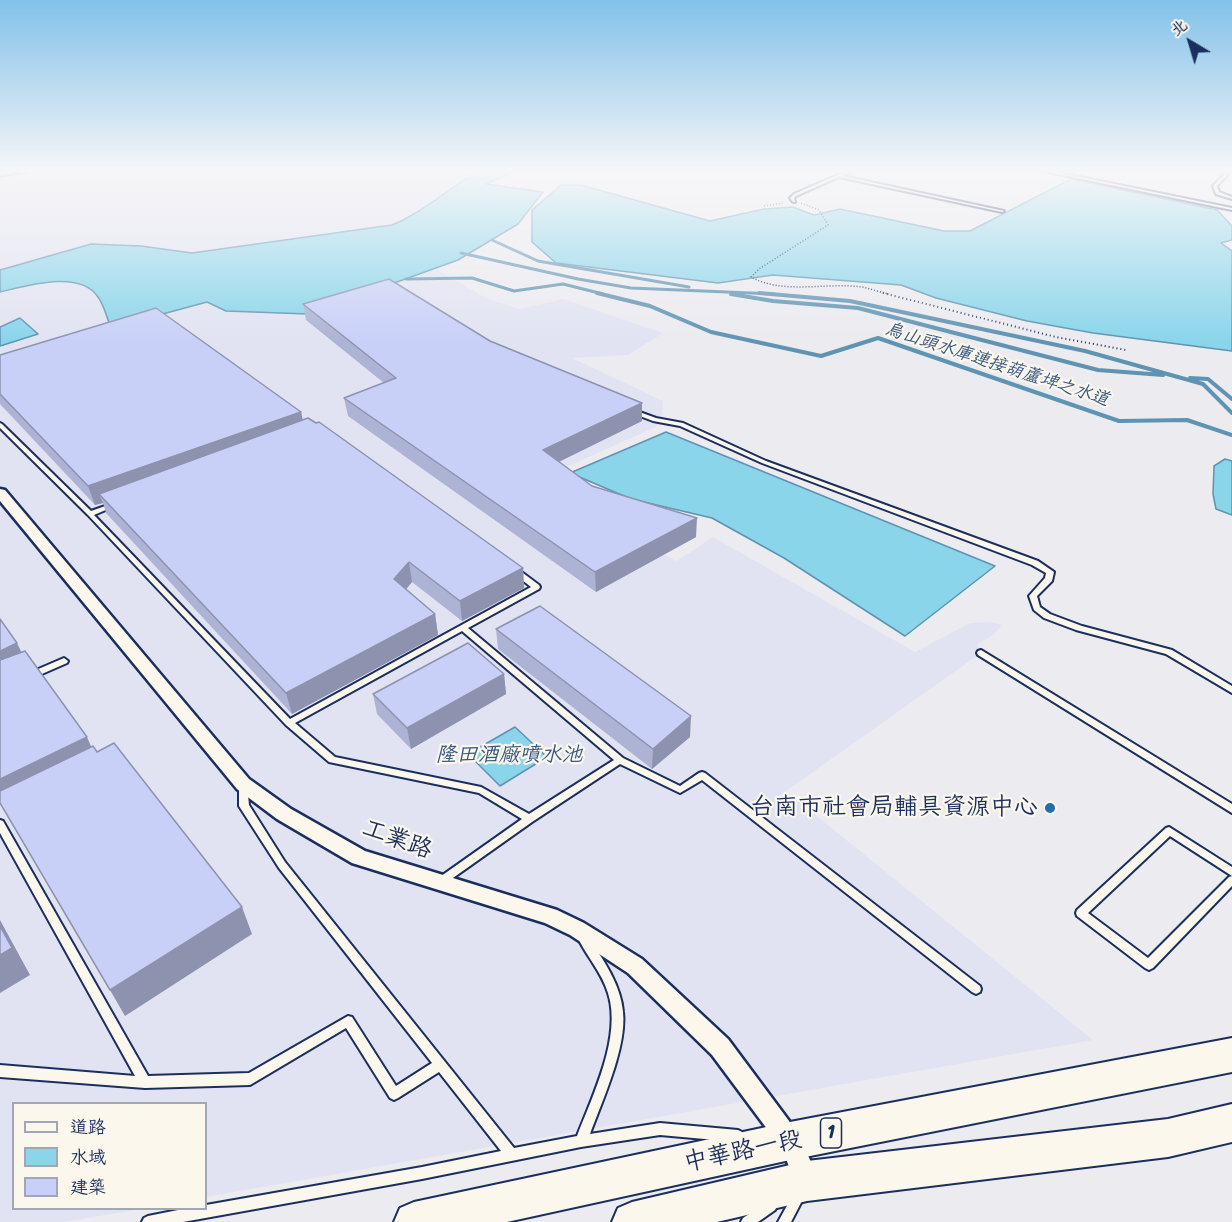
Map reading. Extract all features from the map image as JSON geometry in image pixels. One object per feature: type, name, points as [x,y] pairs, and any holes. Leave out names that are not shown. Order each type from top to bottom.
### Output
[{"type":"main road","name":"中華路一段","points":[[423,1220],[790,1141],[1232,1055]]},
{"type":"main road","name":"中華路一段","points":[[632,1222],[807,1181],[1168,1138],[1232,1123]]},
{"type":"street","name":"工業路","points":[[0,493],[243,784],[284,814],[359,857],[550,916],[577,928],[635,966],[720,1047],[790,1141],[807,1181]]},
{"type":"lane","points":[[623,407],[655,420],[681,424],[764,462],[1035,563],[1050,572],[1049,579],[1033,596],[1037,608],[1047,616],[1079,628],[1169,652],[1232,690]]},
{"type":"lane","points":[[0,425],[90,514],[289,723],[332,760],[481,790],[529,819]]},
{"type":"lane","points":[[90,514],[122,502]]},
{"type":"lane","points":[[289,723],[537,587],[508,566]]},
{"type":"lane","points":[[464,628],[620,760],[680,790],[702,775],[976,989]]},
{"type":"lane","points":[[981,653],[1232,809]]},
{"type":"lane","points":[[21,680],[64,660]]},
{"type":"lane","points":[[439,883],[529,819],[620,760]]},
{"type":"lane","points":[[243,784],[244,806],[282,865],[511,1154]]},
{"type":"lane","points":[[11,815],[0,822],[145,1082]]},
{"type":"lane","points":[[1232,872],[1169,831],[1081,914],[1149,965],[1232,880]]},
{"type":"lane","points":[[577,928],[605,972],[619,1012],[612,1055],[581,1141]]},
{"type":"lane","points":[[0,1071],[145,1082],[250,1079],[348,1021],[394,1094],[440,1065]]},
{"type":"lane","points":[[148,1222],[581,1141],[660,1129],[790,1141]]},
{"type":"lane","points":[[747,1222],[807,1181]]},
{"type":"lane","points":[[784,1222],[807,1181]]},
{"type":"path","points":[[823,228],[759,269],[751,277],[758,281],[778,285],[861,287],[1056,337],[1126,350]]},
{"type":"shaded area","points":[[0,228],[402,228],[385,239],[484,297],[519,309],[563,299],[663,333],[628,355],[572,358],[663,401],[662,424],[540,479],[600,524],[677,561],[713,537],[915,652],[970,623],[989,622],[1002,625],[992,636],[977,644],[981,653],[786,791],[1093,1040],[207,1197],[207,1102],[12,1102],[12,1210],[135,1210],[64,1222],[0,1222]]},
{"type":"water","points":[[370,228],[511,228],[458,260],[308,314],[226,311],[207,302],[111,328],[98,297],[90,288],[79,284],[52,282],[0,292],[0,270],[91,244],[141,246],[192,253]]},
{"type":"water","points":[[532,228],[930,228],[944,231],[970,231],[976,228],[1232,228],[1232,240],[1221,243],[1232,251],[1232,351],[1093,333],[1027,321],[936,298],[901,285],[773,275],[718,283],[556,263],[532,242]]},
{"type":"water","points":[[20,318],[38,334],[0,346],[0,327]]},
{"type":"water","points":[[666,432],[995,566],[905,636],[784,558],[712,518],[631,499],[570,473]]},
{"type":"water","points":[[1225,459],[1232,461],[1232,515],[1216,509],[1213,494],[1214,466]]},
{"type":"water","name":"隆田酒廠噴水池","points":[[515,727],[547,757],[500,786],[468,754]]},
{"type":"building","points":[[389,279],[490,341],[642,403],[543,450],[592,486],[697,518],[595,572],[344,398],[396,378],[303,304]]},
{"type":"building","points":[[156,308],[301,412],[88,486],[0,394],[0,355]]},
{"type":"building","points":[[308,418],[316,423],[319,422],[523,568],[460,601],[409,562],[394,579],[435,614],[286,693],[99,494]]},
{"type":"building","points":[[540,606],[691,716],[653,749],[496,629]]},
{"type":"building","points":[[0,619],[17,643],[0,651]]},
{"type":"building","points":[[468,643],[504,674],[407,728],[373,694]]},
{"type":"building","points":[[25,651],[87,737],[0,779],[0,660]]},
{"type":"building","points":[[114,743],[242,907],[110,990],[0,803],[0,791],[93,746],[97,752]]},
{"type":"building","points":[[0,926],[12,948],[0,955]]},
{"type":"waterway","name":"烏山頭水庫連接葫蘆埤之水道","points":[[492,240],[538,261],[689,287]]},
{"type":"waterway","points":[[461,253],[578,279],[631,288],[766,294]]},
{"type":"waterway","name":"烏山頭水庫連接葫蘆埤之水道","points":[[406,279],[472,278],[514,291],[563,284],[603,294]]},
{"type":"waterway","name":"烏山頭水庫連接葫蘆埤之水道","points":[[597,293],[650,306],[711,332],[821,356],[878,338],[1119,421],[1187,420],[1232,435]]},
{"type":"waterway","points":[[759,293],[766,294]]},
{"type":"waterway","name":"烏山頭水庫連接葫蘆埤之水道","points":[[731,294],[773,301],[858,308],[1098,370],[1163,375]]},
{"type":"waterway","points":[[766,294],[775,294]]},
{"type":"waterway","points":[[766,294],[850,301],[1085,351],[1203,384],[1232,413]]},
{"type":"waterway","name":"烏山頭水庫連接葫蘆埤之水道","points":[[1190,378],[1208,379],[1232,399]]},
{"type":"place","name":"台南市社會局輔具資源中心","points":[[1050,808]]}]
